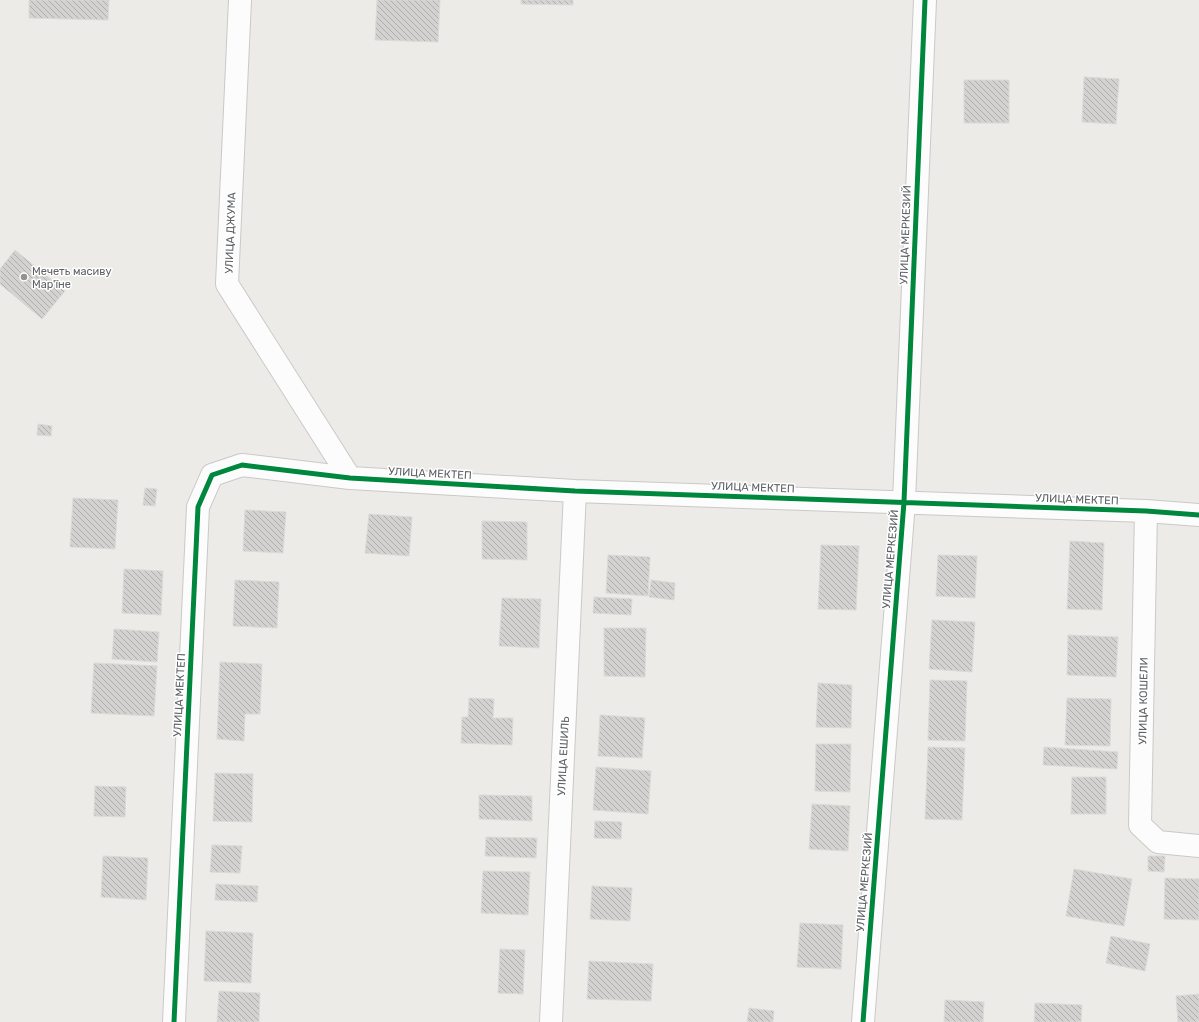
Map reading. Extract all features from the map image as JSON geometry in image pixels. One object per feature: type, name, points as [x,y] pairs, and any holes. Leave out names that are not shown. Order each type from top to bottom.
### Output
[{"type":"street","name":"УЛИЦА ДЖУМА","points":[[240,0],[228,284],[350,478]]},
{"type":"street","name":"УЛИЦА МЕРКЕЗИЙ","points":[[862,1022],[904,502],[925,0]]},
{"type":"street","name":"УЛИЦА МЕКТЕП","points":[[174,1022],[198,507],[212,475],[242,465],[350,478],[575,491],[904,502],[1199,515]]},
{"type":"street","name":"УЛИЦА ЕШИЛЬ","points":[[551,1022],[575,491]]},
{"type":"street","name":"УЛИЦА КОШЕЛИ","points":[[1146,512],[1140,825],[1158,842],[1199,846]]},
{"type":"building","points":[[29,0],[109,0],[108,20],[29,18]]},
{"type":"building","points":[[377,0],[440,0],[438,42],[375,40]]},
{"type":"building","points":[[521,0],[573,0],[573,5],[521,4]]},
{"type":"building","points":[[1084,77],[1119,79],[1116,124],[1082,122]]},
{"type":"building","points":[[964,80],[1009,80],[1009,123],[964,123]]},
{"type":"building","name":"Мечеть масиву Мар'їне","points":[[15,250],[65,291],[42,319],[0,284],[0,269]]},
{"type":"building","points":[[38,424],[52,426],[51,436],[37,435]]},
{"type":"building","points":[[145,488],[157,489],[155,506],[143,505]]},
{"type":"building","points":[[73,498],[118,500],[115,549],[70,547]]},
{"type":"building","points":[[245,510],[286,512],[283,553],[243,551]]},
{"type":"building","points":[[369,514],[412,517],[409,556],[365,553]]},
{"type":"building","points":[[482,521],[527,522],[527,560],[482,559]]},
{"type":"building","points":[[1070,541],[1104,543],[1102,610],[1067,609]]},
{"type":"building","points":[[821,545],[859,546],[856,610],[818,609]]},
{"type":"building","points":[[608,555],[650,557],[648,596],[606,593]]},
{"type":"building","points":[[938,555],[977,556],[975,598],[936,596]]},
{"type":"building","points":[[124,569],[163,571],[161,615],[122,613]]},
{"type":"building","points":[[235,580],[279,582],[277,628],[233,626]]},
{"type":"building","points":[[651,580],[675,583],[674,600],[649,597]]},
{"type":"building","points":[[594,597],[632,599],[631,615],[593,613]]},
{"type":"building","points":[[502,598],[541,599],[539,648],[499,646]]},
{"type":"building","points":[[932,620],[975,622],[972,672],[929,669]]},
{"type":"building","points":[[604,628],[646,628],[645,677],[604,676]]},
{"type":"building","points":[[114,629],[159,632],[157,662],[112,659]]},
{"type":"building","points":[[1068,635],[1118,637],[1116,677],[1067,675]]},
{"type":"building","points":[[220,662],[262,664],[260,714],[245,714],[244,741],[217,739]]},
{"type":"building","points":[[94,663],[157,666],[154,716],[91,713]]},
{"type":"building","points":[[930,680],[967,681],[965,741],[928,740]]},
{"type":"building","points":[[818,683],[852,685],[851,728],[816,727]]},
{"type":"building","points":[[469,698],[494,699],[493,718],[513,718],[512,745],[461,743],[462,717],[468,717]]},
{"type":"building","points":[[1067,698],[1111,699],[1110,746],[1065,745]]},
{"type":"building","points":[[600,715],[645,718],[642,758],[598,756]]},
{"type":"building","points":[[816,744],[851,744],[850,792],[815,791]]},
{"type":"building","points":[[928,747],[965,748],[962,820],[925,819]]},
{"type":"building","points":[[1044,747],[1118,752],[1117,769],[1043,765]]},
{"type":"building","points":[[596,767],[651,771],[648,814],[593,810]]},
{"type":"building","points":[[215,773],[253,774],[252,822],[213,821]]},
{"type":"building","points":[[1072,777],[1106,777],[1106,814],[1071,814]]},
{"type":"building","points":[[95,786],[126,787],[125,817],[94,816]]},
{"type":"building","points":[[479,795],[532,796],[532,821],[479,819]]},
{"type":"building","points":[[812,804],[850,806],[848,851],[809,849]]},
{"type":"building","points":[[595,821],[622,822],[621,839],[594,838]]},
{"type":"building","points":[[486,837],[537,838],[536,858],[485,856]]},
{"type":"building","points":[[212,845],[242,846],[240,873],[210,872]]},
{"type":"building","points":[[103,856],[148,858],[146,900],[101,897]]},
{"type":"building","points":[[1148,856],[1165,856],[1164,872],[1148,871]]},
{"type":"building","points":[[1074,869],[1132,879],[1124,926],[1066,916]]},
{"type":"building","points":[[483,871],[530,872],[528,915],[481,913]]},
{"type":"building","points":[[1165,878],[1199,879],[1199,920],[1164,919]]},
{"type":"building","points":[[216,884],[258,886],[257,902],[215,900]]},
{"type":"building","points":[[592,886],[632,888],[630,921],[590,919]]},
{"type":"building","points":[[800,923],[843,925],[841,969],[797,967]]},
{"type":"building","points":[[206,931],[253,933],[251,983],[204,981]]},
{"type":"building","points":[[1111,936],[1150,944],[1145,971],[1106,963]]},
{"type":"building","points":[[500,949],[525,950],[523,994],[498,993]]},
{"type":"building","points":[[589,961],[653,964],[651,1001],[587,999]]},
{"type":"building","points":[[219,991],[260,993],[259,1022],[217,1022]]},
{"type":"building","points":[[1199,994],[1199,1022],[1178,1022],[1176,996]]},
{"type":"building","points":[[945,1000],[984,1002],[983,1022],[944,1022]]},
{"type":"building","points":[[1035,1003],[1082,1005],[1081,1022],[1034,1022]]},
{"type":"building","points":[[749,1008],[774,1011],[773,1022],[747,1022]]},
{"type":"cycle path","points":[[863,1022],[904,502],[925,0]]},
{"type":"cycle path","points":[[174,1022],[198,507],[212,475],[242,465],[350,478],[575,491],[1146,511],[1199,515]]},
{"type":"place","name":"Мечеть масиву Мар'їне","points":[[24,277]]}]
